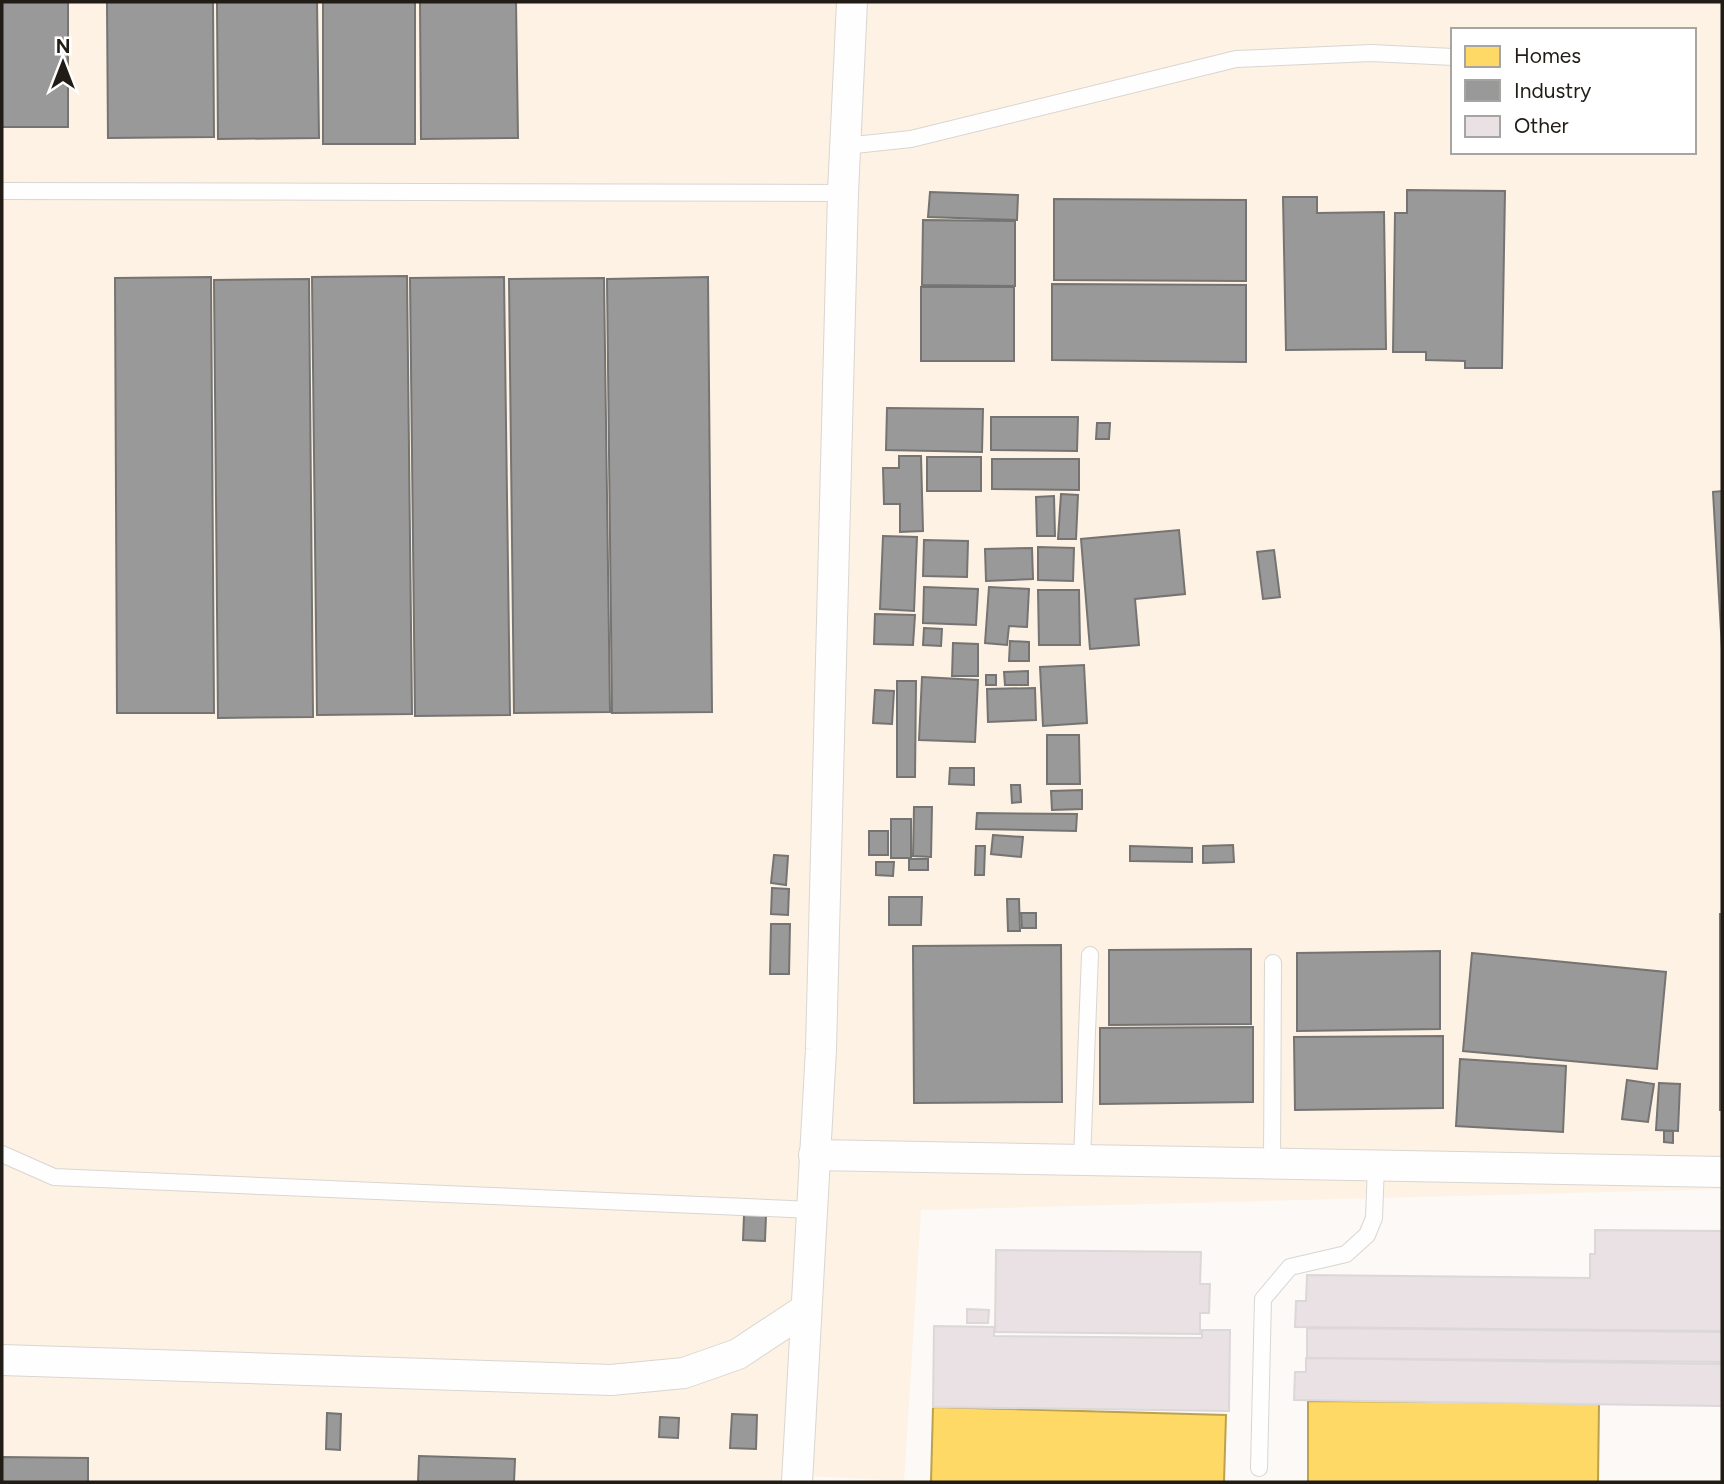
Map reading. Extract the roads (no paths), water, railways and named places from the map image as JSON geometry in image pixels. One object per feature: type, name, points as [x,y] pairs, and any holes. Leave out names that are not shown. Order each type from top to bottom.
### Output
[{"type":"street","points":[[797,1482],[821,1049],[843,193],[852,2]]},
{"type":"street","points":[[814,1155],[1722,1172]]},
{"type":"street","points":[[2,1360],[611,1380],[684,1373],[738,1354],[806,1309]]},
{"type":"lane","points":[[845,146],[911,139],[1236,59],[1371,53],[1451,57]]},
{"type":"lane","points":[[2,191],[843,193]]},
{"type":"lane","points":[[1082,1160],[1090,955]]},
{"type":"lane","points":[[1272,1163],[1273,963]]},
{"type":"lane","points":[[2,1154],[54,1177],[813,1210]]},
{"type":"lane","points":[[1259,1468],[1263,1299],[1290,1267],[1346,1254],[1367,1235],[1374,1218],[1376,1165]]}]
